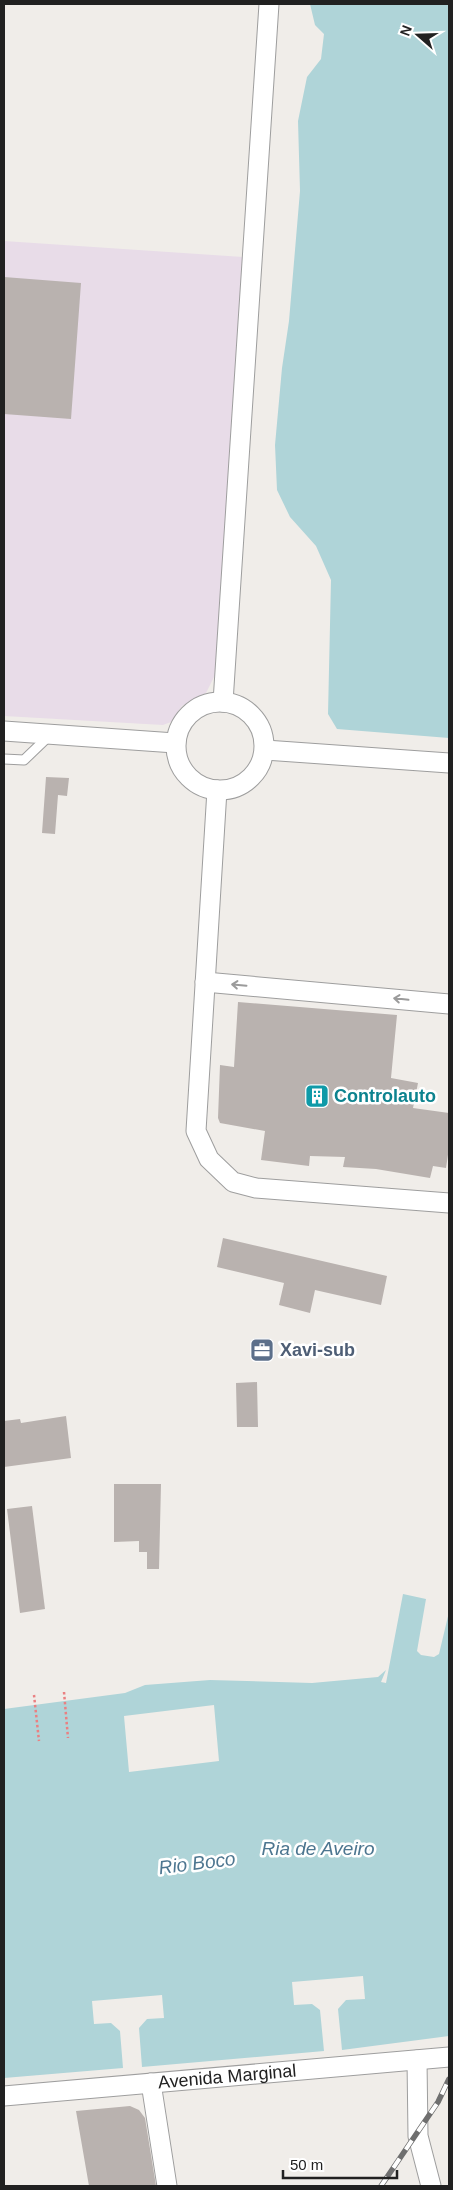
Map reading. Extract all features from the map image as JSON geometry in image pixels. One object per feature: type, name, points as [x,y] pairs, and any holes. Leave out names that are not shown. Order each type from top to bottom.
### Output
[{"type":"street","points":[[223,702],[269,4]]},
{"type":"street","points":[[213,701],[223,702],[233,703],[250,713],[262,729],[265,750],[259,769],[245,784],[226,791],[206,789],[189,779],[178,762],[175,743],[181,723],[194,709],[213,701]]},
{"type":"street","points":[[4,731],[175,743]]},
{"type":"street","points":[[265,750],[449,763]]},
{"type":"street","points":[[218,790],[196,1131],[209,1159],[232,1182],[256,1188],[449,1203]]},
{"type":"street","points":[[205,982],[449,1004]]},
{"type":"street","name":"Avenida Marginal","points":[[4,2096],[449,2057]]},
{"type":"street","points":[[417,2060],[418,2136],[432,2186]]},
{"type":"street","points":[[151,2083],[167,2186]]},
{"type":"lane","points":[[4,759],[24,760],[51,734]]},
{"type":"path","points":[[64,1692],[68,1738]]},
{"type":"path","points":[[34,1695],[39,1741]]},
{"type":"shaded area","points":[[4,241],[243,257],[216,673],[206,693],[182,706],[171,722],[163,725],[4,716]]},
{"type":"water","points":[[310,4],[449,4],[449,738],[337,729],[328,714],[331,580],[316,546],[290,517],[277,490],[275,445],[282,368],[289,321],[300,191],[298,121],[307,77],[321,59],[324,34],[315,25]]},
{"type":"water","name":"Ria de Aveiro","points":[[403,1594],[426,1599],[417,1651],[421,1655],[434,1657],[439,1654],[449,1612],[449,2036],[342,2050],[338,2009],[346,2000],[365,1999],[363,1976],[292,1982],[294,2005],[312,2004],[320,2010],[324,2051],[142,2067],[139,2028],[147,2019],[164,2018],[162,1995],[92,2001],[94,2024],[111,2023],[120,2031],[123,2068],[4,2078],[4,1709],[125,1693],[145,1685],[210,1680],[312,1683],[378,1677],[386,1670],[381,1682],[386,1683]],"holes":[[[214,1705],[219,1761],[129,1772],[124,1716]]]},
{"type":"building","points":[[4,277],[81,283],[71,419],[4,414]]},
{"type":"building","points":[[46,777],[69,778],[67,796],[58,795],[55,834],[42,833]]},
{"type":"building","name":"Controlauto","points":[[238,1002],[397,1015],[391,1078],[418,1083],[413,1108],[449,1113],[449,1148],[446,1168],[433,1166],[430,1178],[376,1169],[343,1167],[345,1157],[310,1156],[309,1166],[261,1160],[265,1131],[220,1123],[218,1118],[220,1065],[234,1067]]},
{"type":"building","points":[[223,1238],[387,1276],[381,1305],[315,1290],[310,1313],[279,1305],[284,1283],[217,1267]]},
{"type":"building","points":[[257,1382],[258,1427],[237,1427],[236,1383]]},
{"type":"building","points":[[66,1416],[71,1458],[4,1467],[4,1421],[20,1419],[21,1423]]},
{"type":"building","points":[[114,1484],[161,1484],[159,1569],[147,1569],[147,1552],[139,1552],[139,1541],[114,1542]]},
{"type":"building","points":[[32,1506],[45,1609],[20,1613],[7,1509]]},
{"type":"building","points":[[130,2106],[139,2110],[145,2118],[156,2186],[89,2186],[76,2111]]},
{"type":"railway","points":[[381,2186],[438,2102],[449,2079]]},
{"type":"place","name":"Controlauto","points":[[317,1096]]},
{"type":"place","name":"Xavi-sub","points":[[262,1350]]},
{"type":"water label","name":"Rio Boco","points":[[197,1863]]}]
